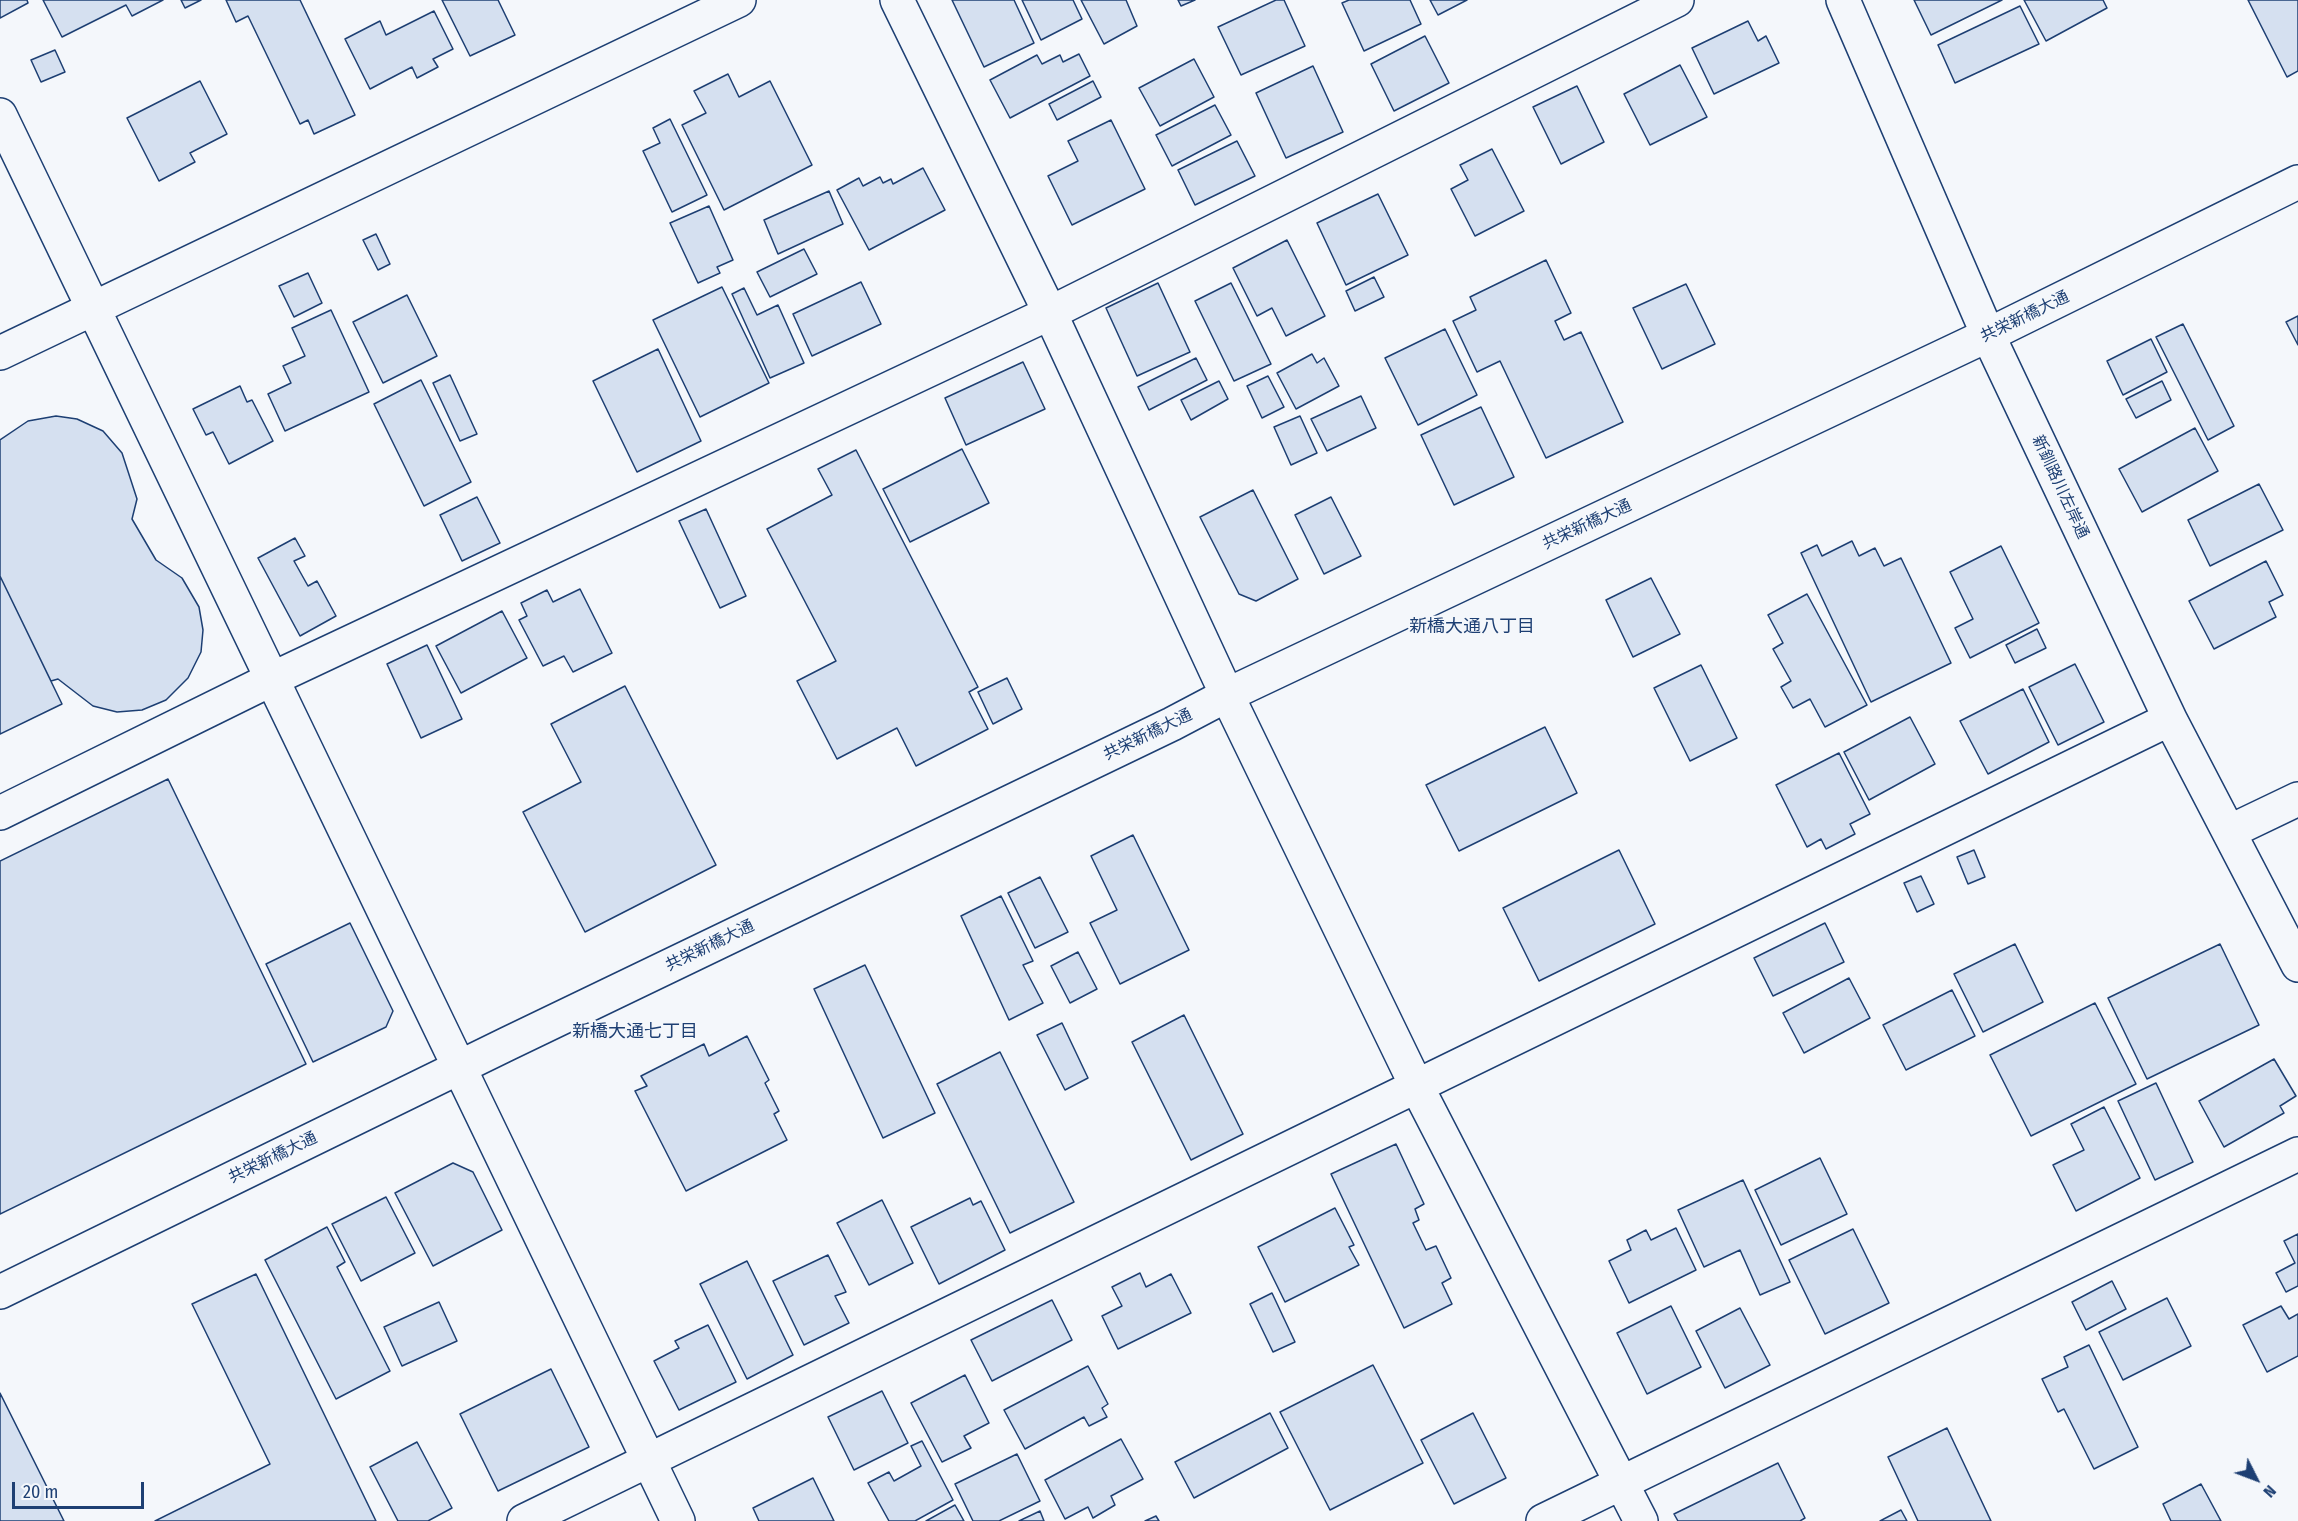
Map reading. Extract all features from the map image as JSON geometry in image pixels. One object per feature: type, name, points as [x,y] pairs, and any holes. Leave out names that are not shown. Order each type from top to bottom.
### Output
[{"type":"street","points":[[0,353],[739,0]]},
{"type":"street","points":[[897,0],[1050,313],[1227,695],[1416,1085],[1623,1482],[1641,1521]]},
{"type":"street","points":[[0,813],[272,679],[1050,313],[1677,0]]},
{"type":"street","name":"新釧路川左岸通","points":[[1843,0],[1988,335],[2170,719],[2298,965]]},
{"type":"street","points":[[0,115],[678,1521]]},
{"type":"street","name":"共栄新橋大通","points":[[0,1292],[458,1067],[1172,724],[1227,695],[1988,335],[2298,182]]},
{"type":"street","points":[[524,1521],[2170,719]]},
{"type":"street","points":[[2229,832],[2298,799]]},
{"type":"street","points":[[1543,1521],[2298,1154]]},
{"type":"building","points":[[0,0],[27,0],[28,3],[0,18]]},
{"type":"building","points":[[43,0],[163,0],[132,16],[126,5],[62,37]]},
{"type":"building","points":[[181,0],[201,0],[185,8]]},
{"type":"building","points":[[226,0],[300,0],[355,115],[314,134],[308,120],[300,124],[248,16],[236,22]]},
{"type":"building","points":[[442,0],[498,0],[515,35],[470,56]]},
{"type":"building","points":[[952,0],[1014,0],[1034,43],[984,67]]},
{"type":"building","points":[[1022,0],[1073,0],[1082,19],[1041,40]]},
{"type":"building","points":[[1081,0],[1126,0],[1137,26],[1104,44]]},
{"type":"building","points":[[1178,0],[1195,0],[1181,6]]},
{"type":"building","points":[[1276,0],[1284,0],[1305,46],[1241,75],[1218,27]]},
{"type":"building","points":[[1349,0],[1410,0],[1421,24],[1364,51],[1342,3]]},
{"type":"building","points":[[1430,0],[1467,0],[1438,15]]},
{"type":"building","points":[[1914,0],[2002,0],[1931,35]]},
{"type":"building","points":[[2024,0],[2103,0],[2107,8],[2046,41]]},
{"type":"building","points":[[2248,0],[2298,0],[2298,71],[2287,77]]},
{"type":"building","points":[[2020,6],[2039,44],[1955,83],[1938,45]]},
{"type":"building","points":[[434,11],[453,49],[433,59],[438,67],[417,78],[412,67],[370,89],[345,39],[380,21],[386,35]]},
{"type":"building","points":[[1748,21],[1758,41],[1766,36],[1779,63],[1714,94],[1692,48]]},
{"type":"building","points":[[1425,36],[1449,83],[1394,111],[1371,64]]},
{"type":"building","points":[[55,50],[65,72],[41,82],[31,60]]},
{"type":"building","points":[[1079,54],[1090,76],[1010,118],[990,80],[1037,55],[1042,64],[1060,55],[1063,62]]},
{"type":"building","points":[[1194,59],[1214,97],[1160,126],[1139,88]]},
{"type":"building","points":[[1680,65],[1707,117],[1650,145],[1624,94]]},
{"type":"building","points":[[1313,66],[1343,132],[1286,158],[1256,93]]},
{"type":"building","points":[[728,74],[739,97],[770,81],[812,165],[724,210],[682,125],[706,113],[694,91]]},
{"type":"building","points":[[200,81],[227,134],[190,153],[195,162],[159,181],[127,118]]},
{"type":"building","points":[[1093,81],[1101,97],[1057,120],[1049,104]]},
{"type":"building","points":[[1577,86],[1604,142],[1561,164],[1533,107]]},
{"type":"building","points":[[1215,105],[1231,135],[1172,166],[1156,135]]},
{"type":"building","points":[[670,119],[707,195],[672,212],[643,151],[660,143],[653,128]]},
{"type":"building","points":[[1111,120],[1145,189],[1072,225],[1048,176],[1078,161],[1068,141]]},
{"type":"building","points":[[1237,141],[1255,176],[1195,205],[1178,170]]},
{"type":"building","points":[[1492,149],[1524,211],[1475,236],[1451,189],[1468,180],[1460,165]]},
{"type":"building","points":[[923,168],[945,210],[869,250],[837,190],[859,178],[863,186],[880,177],[883,183],[891,179],[893,184]]},
{"type":"building","points":[[829,191],[843,224],[778,254],[764,220]]},
{"type":"building","points":[[1378,194],[1408,255],[1346,285],[1317,223]]},
{"type":"building","points":[[709,206],[733,260],[717,267],[720,273],[698,283],[670,223]]},
{"type":"building","points":[[376,234],[390,264],[378,270],[363,240]]},
{"type":"building","points":[[1287,240],[1325,316],[1286,336],[1272,308],[1257,316],[1233,268]]},
{"type":"building","points":[[804,249],[817,274],[770,297],[757,272]]},
{"type":"building","points":[[1546,260],[1571,313],[1555,321],[1564,340],[1581,332],[1623,422],[1546,458],[1500,361],[1477,372],[1453,321],[1476,310],[1470,297]]},
{"type":"building","points":[[308,273],[322,303],[294,317],[279,286]]},
{"type":"building","points":[[1374,277],[1384,297],[1355,311],[1346,291]]},
{"type":"building","points":[[861,282],[881,324],[812,356],[793,314]]},
{"type":"building","points":[[1158,283],[1190,352],[1137,376],[1106,308]]},
{"type":"building","points":[[1231,283],[1271,364],[1234,381],[1195,301]]},
{"type":"building","points":[[1686,284],[1715,344],[1662,369],[1633,308]]},
{"type":"building","points":[[722,287],[769,383],[700,417],[653,320]]},
{"type":"building","points":[[744,288],[757,315],[778,305],[804,363],[770,378],[732,294]]},
{"type":"building","points":[[407,295],[437,356],[383,383],[353,322]]},
{"type":"building","points":[[331,310],[369,392],[285,431],[268,394],[291,383],[283,366],[305,356],[292,328]]},
{"type":"building","points":[[2298,316],[2298,345],[2286,322]]},
{"type":"building","points":[[2183,324],[2234,426],[2208,440],[2156,337]]},
{"type":"building","points":[[1445,329],[1477,395],[1418,425],[1385,358]]},
{"type":"building","points":[[2151,339],[2167,372],[2123,395],[2107,361]]},
{"type":"building","points":[[658,349],[701,441],[637,472],[593,381]]},
{"type":"building","points":[[1312,354],[1317,363],[1324,358],[1339,386],[1296,409],[1277,373]]},
{"type":"building","points":[[1196,358],[1207,380],[1149,410],[1138,387]]},
{"type":"building","points":[[1023,362],[1045,409],[966,445],[945,398]]},
{"type":"building","points":[[450,375],[477,434],[460,441],[433,383]]},
{"type":"building","points":[[1268,376],[1284,407],[1262,418],[1247,386]]},
{"type":"building","points":[[421,380],[471,482],[424,506],[374,404]]},
{"type":"building","points":[[1219,381],[1228,399],[1191,420],[1181,400]]},
{"type":"building","points":[[2162,381],[2171,400],[2136,418],[2126,399]]},
{"type":"building","points":[[240,386],[247,402],[252,400],[273,441],[229,464],[213,432],[206,435],[193,409]]},
{"type":"building","points":[[1361,396],[1376,428],[1327,451],[1311,419]]},
{"type":"building","points":[[1481,407],[1514,477],[1454,505],[1421,435]]},
{"type":"building","points":[[56,416],[77,419],[103,431],[122,453],[137,499],[132,519],[156,560],[182,578],[199,607],[203,630],[201,652],[188,678],[166,700],[142,710],[117,712],[93,706],[58,679],[51,681],[0,576],[0,440],[28,421]]},
{"type":"building","points":[[1300,416],[1317,453],[1291,465],[1274,427]]},
{"type":"building","points":[[2195,428],[2218,471],[2142,512],[2119,469]]},
{"type":"building","points":[[962,449],[989,503],[910,542],[883,489]]},
{"type":"building","points":[[856,450],[978,687],[969,692],[988,729],[916,766],[897,728],[837,759],[797,681],[836,661],[767,529],[832,495],[818,469]]},
{"type":"building","points":[[2259,484],[2283,530],[2210,566],[2188,520]]},
{"type":"building","points":[[1253,490],[1298,579],[1256,601],[1239,594],[1200,517]]},
{"type":"building","points":[[477,497],[500,543],[462,561],[440,515]]},
{"type":"building","points":[[1331,497],[1361,556],[1324,574],[1295,515]]},
{"type":"building","points":[[706,509],[746,596],[720,608],[679,521]]},
{"type":"building","points":[[295,538],[305,556],[294,561],[308,586],[317,581],[336,616],[300,636],[258,558]]},
{"type":"building","points":[[1852,541],[1859,556],[1875,548],[1884,566],[1901,558],[1951,663],[1871,702],[1801,553],[1817,545],[1822,556]]},
{"type":"building","points":[[2001,546],[2039,623],[1970,658],[1955,628],[1973,619],[1950,572]]},
{"type":"building","points":[[2266,561],[2283,595],[2269,602],[2276,617],[2214,649],[2189,601]]},
{"type":"building","points":[[0,576],[62,704],[0,734]]},
{"type":"building","points":[[1651,578],[1680,634],[1633,657],[1606,600]]},
{"type":"building","points":[[580,589],[612,653],[573,672],[564,656],[543,666],[519,620],[527,616],[521,603],[547,590],[553,602]]},
{"type":"building","points":[[1807,594],[1867,705],[1825,727],[1810,699],[1793,708],[1781,687],[1791,681],[1773,649],[1783,643],[1768,615]]},
{"type":"building","points":[[502,611],[527,658],[461,693],[436,646]]},
{"type":"building","points":[[2037,629],[2046,648],[2015,663],[2006,645]]},
{"type":"building","points":[[427,645],[462,719],[421,738],[387,664]]},
{"type":"building","points":[[2075,664],[2104,722],[2058,745],[2029,687]]},
{"type":"building","points":[[1701,665],[1737,738],[1690,761],[1654,688]]},
{"type":"building","points":[[1007,678],[1022,709],[993,724],[978,692]]},
{"type":"building","points":[[625,686],[716,865],[585,932],[523,812],[581,782],[551,724]]},
{"type":"building","points":[[2023,689],[2049,742],[1988,774],[1960,721]]},
{"type":"building","points":[[1910,717],[1935,764],[1869,800],[1844,752]]},
{"type":"building","points":[[1545,727],[1577,793],[1459,851],[1426,785]]},
{"type":"building","points":[[1839,753],[1870,814],[1850,824],[1855,834],[1826,849],[1821,839],[1807,847],[1776,785]]},
{"type":"building","points":[[168,779],[306,1064],[0,1214],[0,861]]},
{"type":"building","points":[[1133,835],[1189,950],[1120,984],[1090,923],[1117,910],[1091,856]]},
{"type":"building","points":[[1619,850],[1655,924],[1539,981],[1503,908]]},
{"type":"building","points":[[1974,850],[1985,877],[1968,884],[1957,857]]},
{"type":"building","points":[[1921,876],[1934,904],[1917,912],[1904,883]]},
{"type":"building","points":[[1040,877],[1068,932],[1035,948],[1008,893]]},
{"type":"building","points":[[1001,896],[1033,961],[1023,965],[1043,1003],[1009,1020],[961,916]]},
{"type":"building","points":[[350,923],[393,1011],[386,1027],[313,1062],[266,964]]},
{"type":"building","points":[[1825,923],[1844,962],[1773,996],[1754,958]]},
{"type":"building","points":[[2015,944],[2043,1002],[1983,1032],[1954,974]]},
{"type":"building","points":[[2220,944],[2259,1025],[2147,1079],[2108,998]]},
{"type":"building","points":[[1078,952],[1097,989],[1070,1003],[1051,966]]},
{"type":"building","points":[[865,965],[935,1113],[883,1138],[814,989]]},
{"type":"building","points":[[1849,978],[1870,1018],[1804,1053],[1783,1013]]},
{"type":"building","points":[[1952,990],[1975,1036],[1906,1070],[1883,1025]]},
{"type":"building","points":[[2095,1003],[2136,1084],[2031,1136],[1990,1055]]},
{"type":"building","points":[[1184,1015],[1243,1134],[1191,1160],[1132,1042]]},
{"type":"building","points":[[1062,1023],[1088,1078],[1065,1090],[1037,1035]]},
{"type":"building","points":[[747,1036],[769,1080],[765,1083],[779,1111],[774,1114],[787,1140],[686,1191],[635,1091],[647,1086],[641,1076],[704,1044],[709,1056]]},
{"type":"building","points":[[1000,1052],[1074,1202],[1010,1233],[937,1084]]},
{"type":"building","points":[[2274,1059],[2296,1096],[2280,1106],[2284,1113],[2224,1147],[2199,1101]]},
{"type":"building","points":[[2156,1083],[2193,1162],[2155,1180],[2118,1101]]},
{"type":"building","points":[[2104,1107],[2140,1178],[2076,1211],[2053,1165],[2084,1150],[2071,1124]]},
{"type":"building","points":[[1396,1144],[1424,1204],[1415,1209],[1419,1220],[1413,1223],[1426,1250],[1436,1246],[1451,1278],[1442,1283],[1452,1304],[1404,1328],[1331,1174]]},
{"type":"building","points":[[1820,1158],[1847,1214],[1781,1245],[1755,1190]]},
{"type":"building","points":[[453,1163],[473,1172],[502,1230],[433,1266],[395,1193]]},
{"type":"building","points":[[1743,1180],[1790,1282],[1760,1295],[1740,1250],[1704,1267],[1678,1210]]},
{"type":"building","points":[[386,1197],[415,1253],[361,1281],[332,1224]]},
{"type":"building","points":[[970,1198],[973,1205],[981,1201],[1005,1250],[939,1284],[911,1227]]},
{"type":"building","points":[[882,1200],[913,1263],[869,1285],[837,1223]]},
{"type":"building","points":[[1335,1208],[1354,1245],[1349,1247],[1359,1265],[1285,1302],[1258,1247]]},
{"type":"building","points":[[327,1227],[345,1262],[337,1267],[390,1371],[336,1399],[265,1260]]},
{"type":"building","points":[[1676,1228],[1696,1270],[1629,1303],[1609,1261],[1631,1250],[1627,1240],[1646,1230],[1651,1240]]},
{"type":"building","points":[[1853,1229],[1889,1303],[1825,1334],[1789,1260]]},
{"type":"building","points":[[2298,1234],[2298,1286],[2286,1292],[2276,1273],[2295,1263],[2284,1241]]},
{"type":"building","points":[[828,1255],[846,1292],[835,1296],[849,1323],[804,1345],[773,1281]]},
{"type":"building","points":[[747,1261],[793,1355],[747,1379],[700,1284]]},
{"type":"building","points":[[1140,1273],[1146,1287],[1171,1274],[1191,1313],[1118,1349],[1102,1316],[1122,1306],[1112,1287]]},
{"type":"building","points":[[256,1274],[376,1521],[155,1521],[270,1464],[192,1304]]},
{"type":"building","points":[[2112,1281],[2126,1309],[2086,1330],[2072,1302]]},
{"type":"building","points":[[1272,1293],[1295,1342],[1273,1352],[1250,1304]]},
{"type":"building","points":[[2167,1298],[2191,1346],[2123,1380],[2099,1332]]},
{"type":"building","points":[[1052,1300],[1072,1340],[992,1381],[971,1340]]},
{"type":"building","points":[[439,1302],[457,1341],[402,1366],[384,1327]]},
{"type":"building","points":[[1671,1306],[1701,1367],[1647,1394],[1617,1333]]},
{"type":"building","points":[[2281,1306],[2289,1319],[2298,1314],[2298,1356],[2267,1372],[2243,1325]]},
{"type":"building","points":[[1740,1308],[1770,1365],[1725,1388],[1696,1331]]},
{"type":"building","points":[[708,1325],[736,1382],[679,1410],[654,1361],[679,1348],[675,1341]]},
{"type":"building","points":[[2089,1345],[2138,1447],[2094,1469],[2064,1409],[2058,1412],[2042,1379],[2068,1367],[2064,1357]]},
{"type":"building","points":[[1373,1365],[1423,1463],[1330,1510],[1280,1412]]},
{"type":"building","points":[[1088,1366],[1108,1404],[1102,1408],[1107,1417],[1089,1426],[1084,1417],[1025,1449],[1004,1410]]},
{"type":"building","points":[[551,1369],[589,1447],[498,1491],[460,1414]]},
{"type":"building","points":[[965,1375],[989,1423],[964,1436],[971,1448],[942,1462],[911,1403]]},
{"type":"building","points":[[882,1391],[908,1443],[854,1470],[828,1417]]},
{"type":"building","points":[[0,1393],[64,1521],[0,1521]]},
{"type":"building","points":[[1270,1413],[1288,1448],[1194,1498],[1175,1462]]},
{"type":"building","points":[[1473,1413],[1506,1478],[1454,1504],[1421,1440]]},
{"type":"building","points":[[1947,1428],[1991,1521],[1918,1521],[1888,1457]]},
{"type":"building","points":[[1121,1439],[1143,1479],[1111,1496],[1115,1505],[1093,1518],[1088,1507],[1065,1519],[1045,1480]]},
{"type":"building","points":[[922,1441],[953,1500],[915,1521],[889,1521],[868,1483],[889,1472],[894,1481],[921,1466],[911,1446]]},
{"type":"building","points":[[417,1442],[452,1508],[428,1521],[398,1521],[370,1467]]},
{"type":"building","points":[[1017,1454],[1040,1501],[999,1521],[973,1521],[955,1484]]},
{"type":"building","points":[[1778,1463],[1805,1518],[1800,1521],[1678,1521],[1674,1514]]},
{"type":"building","points":[[813,1478],[834,1521],[759,1521],[753,1508]]},
{"type":"building","points":[[2201,1484],[2221,1521],[2171,1521],[2163,1504]]},
{"type":"building","points":[[955,1505],[964,1521],[926,1521]]},
{"type":"building","points":[[1901,1510],[1907,1521],[1880,1521]]},
{"type":"building","points":[[1040,1511],[1044,1521],[1019,1521]]},
{"type":"building","points":[[1156,1516],[1159,1521],[1145,1521]]},
{"type":"district","name":"新橋大通八丁目","points":[[1472,627]]},
{"type":"district","name":"新橋大通七丁目","points":[[635,1032]]}]
